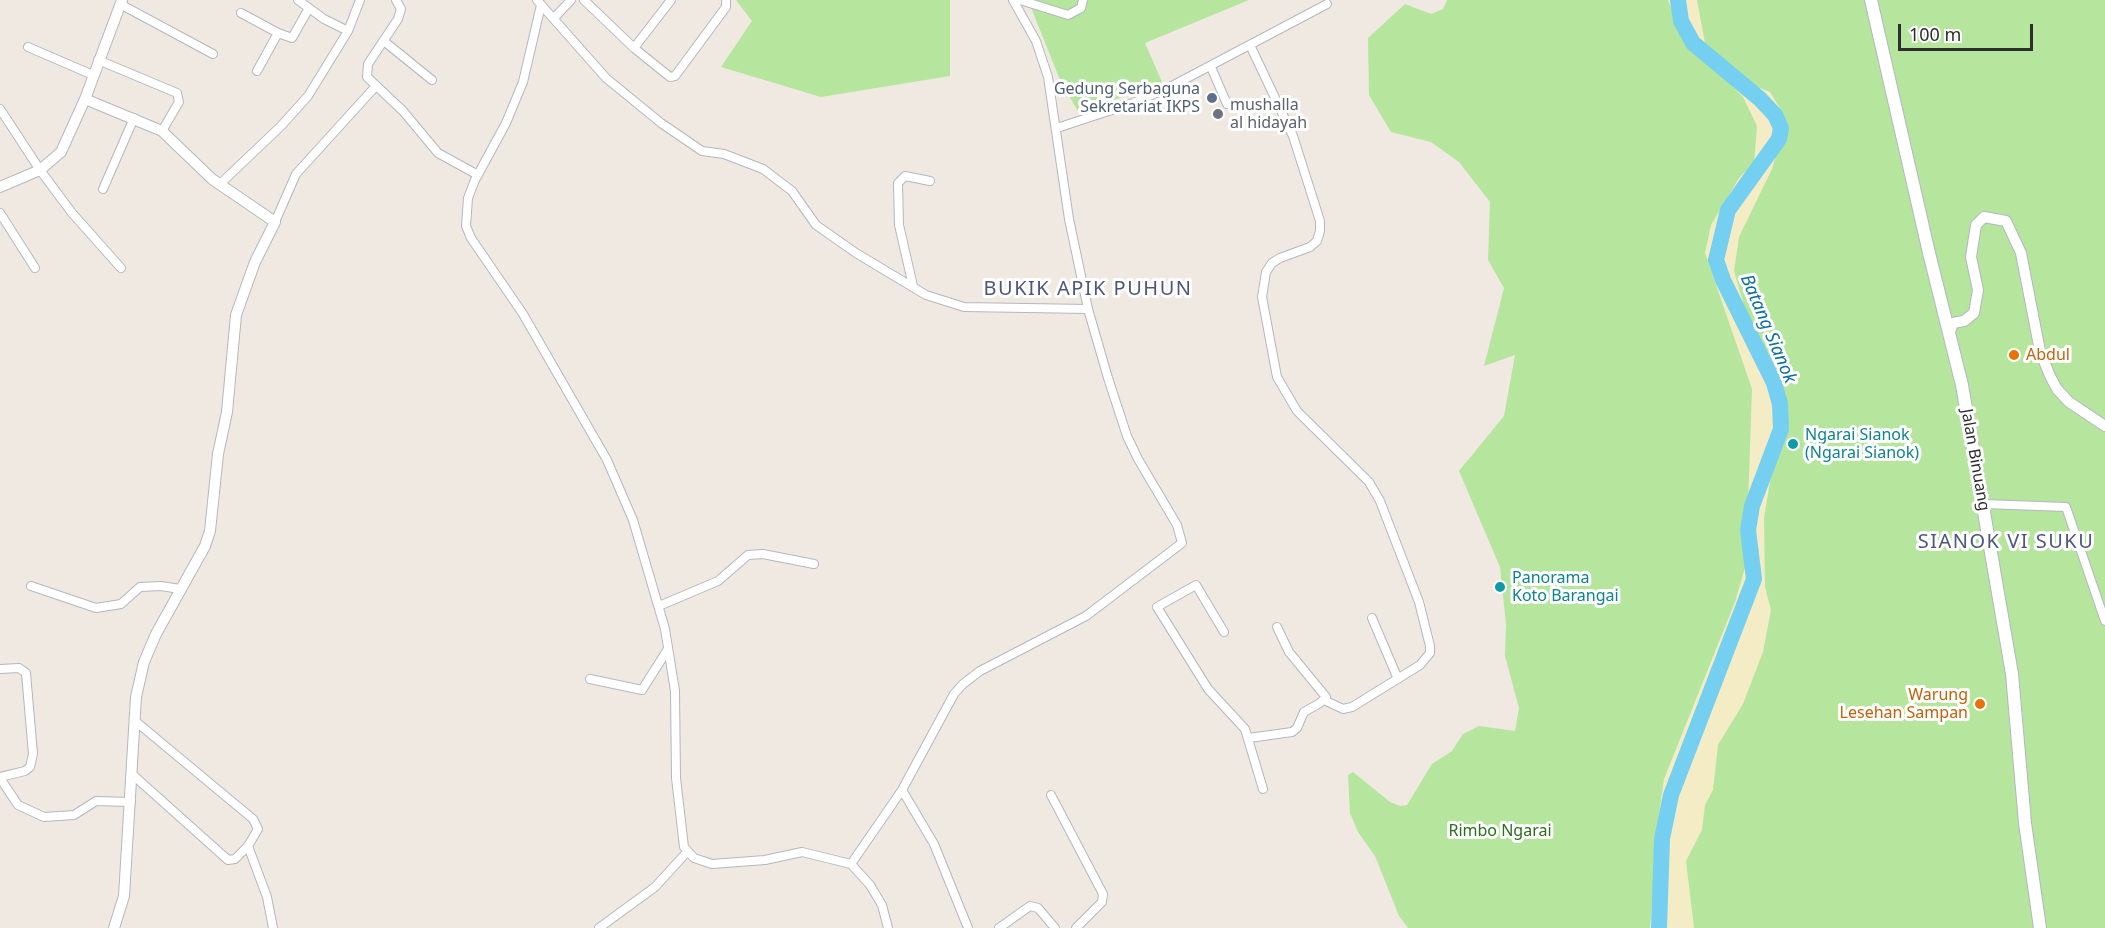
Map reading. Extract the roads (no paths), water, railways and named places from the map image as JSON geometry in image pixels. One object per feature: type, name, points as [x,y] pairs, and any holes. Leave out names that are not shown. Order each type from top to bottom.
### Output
[{"type":"main road","name":"Jalan Binuang","points":[[1871,0],[1929,253],[1950,332],[1984,504],[2012,674],[2025,823],[2040,928]]},
{"type":"street","points":[[298,0],[348,31]]},
{"type":"street","points":[[220,184],[296,111],[348,31],[360,0]]},
{"type":"street","points":[[396,0],[401,9],[385,42],[366,69],[367,77],[403,111],[438,153],[478,175]]},
{"type":"street","points":[[554,18],[572,0]]},
{"type":"street","points":[[585,0],[666,76],[675,76],[726,7],[726,0]]},
{"type":"street","points":[[851,864],[902,790],[949,704],[963,684],[980,671],[1086,616],[1182,543],[1177,525],[1127,436],[1088,309],[1069,219],[1057,128],[1044,61],[1013,0]]},
{"type":"street","points":[[1020,0],[1068,15],[1081,9],[1083,0]]},
{"type":"street","points":[[634,48],[667,1]]},
{"type":"street","points":[[0,187],[40,170],[61,152],[85,99],[121,2],[213,54]]},
{"type":"street","points":[[539,3],[606,78],[661,123],[702,151],[735,158],[764,169],[792,191],[816,225],[856,253],[913,286],[943,302],[964,307],[1088,309]]},
{"type":"street","points":[[539,3],[517,101],[468,198],[466,226],[471,238],[524,314],[607,460],[633,520],[659,606],[668,648],[677,710],[676,768],[681,836],[687,852],[694,858],[712,864],[765,860],[802,852],[851,864],[870,885],[882,905],[888,928]]},
{"type":"street","points":[[1057,128],[1133,103],[1211,67],[1327,4]]},
{"type":"street","points":[[241,13],[292,38],[309,8]]},
{"type":"street","points":[[257,71],[278,33]]},
{"type":"street","points":[[385,42],[432,80]]},
{"type":"street","points":[[1250,45],[1293,136],[1320,221],[1317,241],[1310,247],[1280,258],[1272,263],[1266,272],[1262,297],[1277,377],[1298,411],[1369,482],[1384,513],[1419,602],[1430,645],[1427,660],[1353,707],[1343,709],[1324,700]]},
{"type":"street","points":[[28,47],[93,75]]},
{"type":"street","points":[[98,60],[177,93],[179,102],[162,131]]},
{"type":"street","points":[[1211,67],[1227,104]]},
{"type":"street","points":[[114,928],[124,896],[136,697],[144,662],[180,589],[206,546],[210,531],[218,454],[227,412],[236,315],[255,262],[296,174],[375,87]]},
{"type":"street","points":[[85,99],[162,131],[220,184],[275,222]]},
{"type":"street","points":[[0,109],[40,170],[89,234],[121,268]]},
{"type":"street","points":[[103,189],[134,118]]},
{"type":"street","points":[[913,286],[899,225],[898,183],[905,176],[930,182]]},
{"type":"street","points":[[0,213],[34,267]]},
{"type":"street","points":[[1950,332],[1953,323],[1964,321],[1974,314],[1978,290],[1971,257],[1976,225],[1984,217],[2006,221],[2021,253],[2040,351],[2050,376],[2057,389],[2069,402],[2105,426]]},
{"type":"street","points":[[1984,504],[2066,507],[2102,602],[2105,621]]},
{"type":"street","points":[[659,606],[718,581],[748,555],[763,554],[814,564]]},
{"type":"street","points":[[1224,632],[1196,585],[1157,607],[1208,689],[1240,721],[1249,738],[1263,789]]},
{"type":"street","points":[[31,586],[96,608],[121,604],[140,587],[161,586],[180,589]]},
{"type":"street","points":[[1372,618],[1398,679]]},
{"type":"street","points":[[1249,738],[1292,732],[1297,728],[1304,712],[1326,697],[1289,652],[1278,627]]},
{"type":"street","points":[[591,679],[642,690],[668,648]]},
{"type":"street","points":[[0,669],[19,668],[26,673],[33,754],[30,767],[25,771],[0,777],[18,805],[39,816],[74,815],[96,801],[131,802]]},
{"type":"street","points":[[133,775],[224,858],[235,859],[248,846],[258,829],[256,822],[134,720]]},
{"type":"street","points":[[902,790],[934,844],[968,928]]},
{"type":"street","points":[[1051,795],[1103,894],[1102,902],[1076,928]]},
{"type":"street","points":[[248,846],[267,897],[273,928]]},
{"type":"street","points":[[599,928],[655,887],[687,852]]},
{"type":"street","points":[[999,928],[1030,906],[1038,908],[1055,928]]},
{"type":"waterway","name":"Batang Sianok","points":[[1659,928],[1662,839],[1671,795],[1754,579],[1748,530],[1752,506],[1781,429],[1780,404],[1774,383],[1723,280],[1716,260],[1728,210],[1779,139],[1781,128],[1775,115],[1760,99],[1693,43],[1681,21],[1678,0]]},
{"type":"place","name":"Gedung Serbaguna Sekretariat IKPS","points":[[1212,98]]},
{"type":"place","name":"mushalla al hidayah","points":[[1218,114]]},
{"type":"place","name":"Abdul","points":[[2014,355]]},
{"type":"place","name":"Ngarai Sianok (Ngarai Sianok)","points":[[1793,444]]},
{"type":"place","name":"Panorama Koto Barangai","points":[[1500,587]]},
{"type":"place","name":"Warung Lesehan Sampan","points":[[1980,704]]},
{"type":"district","name":"BUKIK APIK PUHUN","points":[[1088,289]]},
{"type":"district","name":"SIANOK VI SUKU","points":[[2006,542]]},
{"type":"park label","name":"Rimbo Ngarai","points":[[1500,831]]}]
